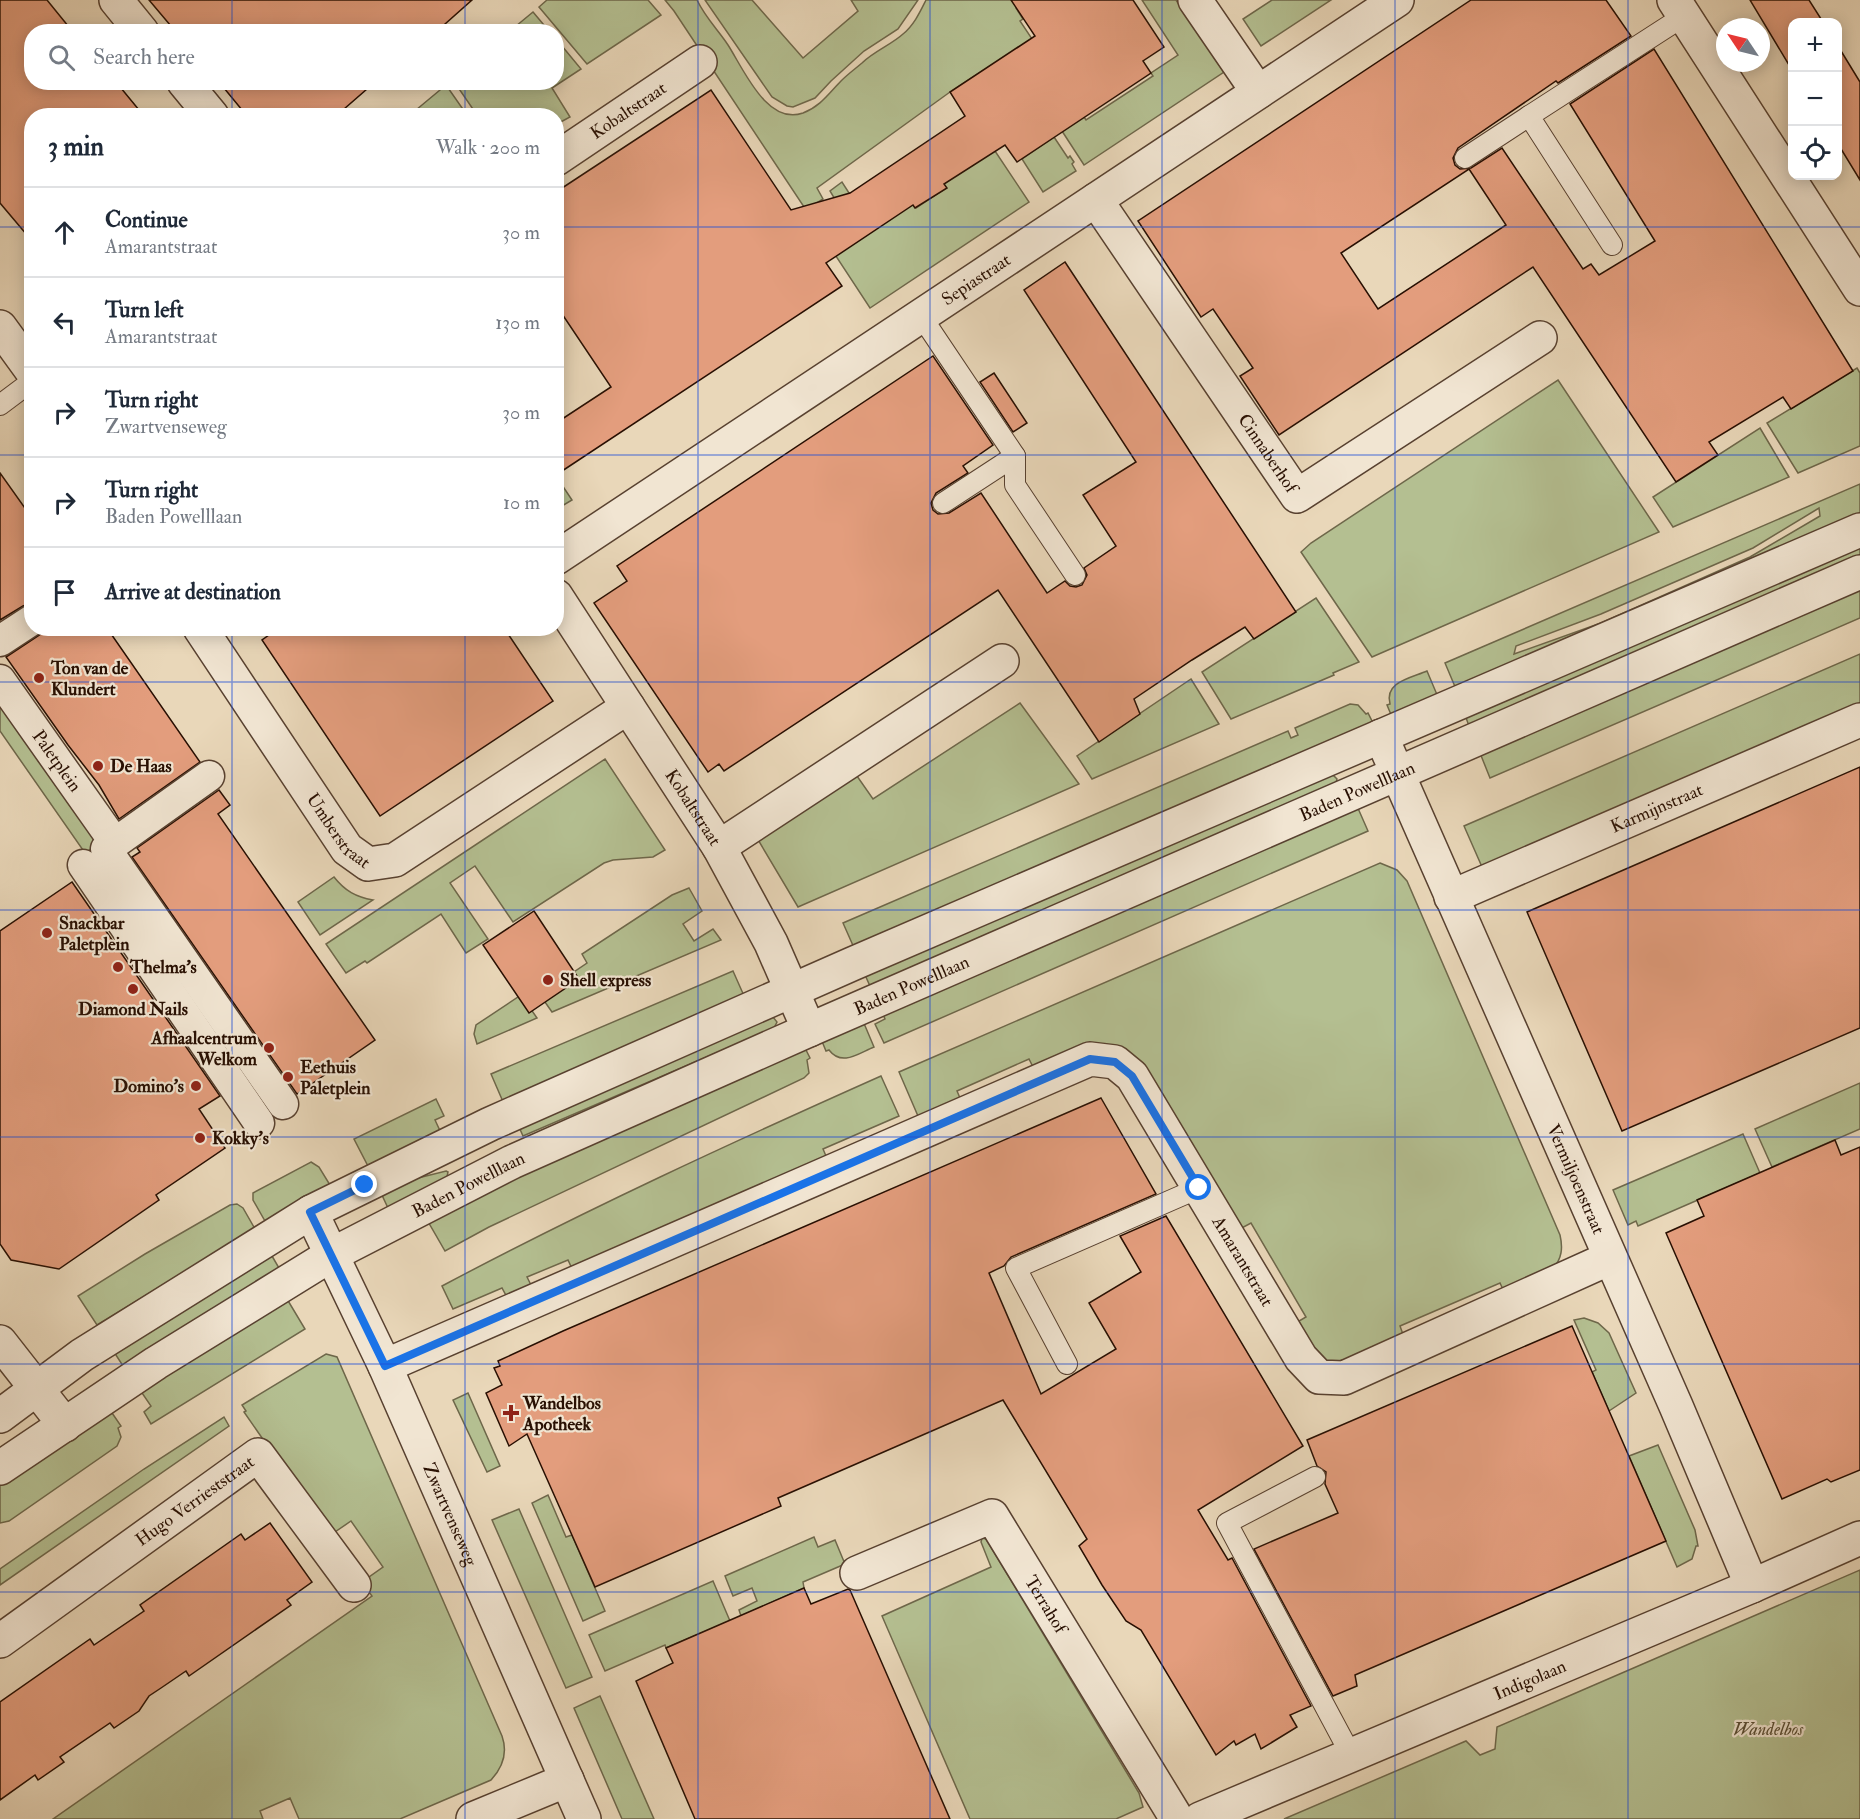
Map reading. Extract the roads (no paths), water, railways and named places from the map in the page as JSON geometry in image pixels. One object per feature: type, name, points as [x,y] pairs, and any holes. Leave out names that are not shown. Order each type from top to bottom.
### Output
[{"type":"street","points":[[116,0],[136,24]]},
{"type":"street","points":[[1195,0],[1257,92]]},
{"type":"street","name":"Sepiastraat","points":[[564,553],[1396,0]]},
{"type":"street","points":[[1679,8],[1860,289]]},
{"type":"street","name":"Kobaltstraat","points":[[564,154],[700,62]]},
{"type":"street","points":[[191,90],[205,108]]},
{"type":"street","name":"Cinnaberhof","points":[[1096,200],[1297,496],[1540,338]]},
{"type":"street","points":[[0,327],[24,360]]},
{"type":"street","points":[[0,1416],[82,1355],[310,1212],[490,1124],[792,990],[1860,530]]},
{"type":"street","name":"Baden Powelllaan","points":[[0,1468],[156,1364],[331,1255],[512,1162],[809,1030],[1860,572]]},
{"type":"street","name":"Kobaltstraat","points":[[564,608],[719,847],[771,943],[809,1030]]},
{"type":"street","points":[[0,641],[24,625]]},
{"type":"street","name":"Umberstraat","points":[[205,636],[346,849],[368,864],[396,860],[628,707]]},
{"type":"street","points":[[719,847],[1002,661]]},
{"type":"street","name":"Paletplein","points":[[0,680],[96,856],[137,944],[259,1123]]},
{"type":"street","name":"Karmijnstraat","points":[[1451,897],[1860,720]]},
{"type":"street","name":"Vermiljoenstraat","points":[[1381,736],[1752,1586]]},
{"type":"street","points":[[96,856],[209,776]]},
{"type":"street","name":"Paletplein","points":[[96,856],[160,926],[283,1104]]},
{"type":"street","points":[[137,944],[160,926]]},
{"type":"street","points":[[206,1047],[231,1029]]},
{"type":"street","name":"Amarantstraat","points":[[385,1366],[1090,1059],[1115,1062],[1132,1076],[1301,1358],[1319,1377],[1344,1378],[1610,1258]]},
{"type":"street","name":"Zwartvenseweg","points":[[310,1212],[385,1366],[584,1819]]},
{"type":"street","points":[[0,1342],[65,1425]]},
{"type":"street","name":"Hugo Verrieststraat","points":[[0,1641],[258,1455],[354,1585]]},
{"type":"street","name":"Terrahof","points":[[857,1573],[992,1516],[1177,1819]]},
{"type":"street","name":"Indigolaan","points":[[1200,1819],[1752,1586],[1860,1538]]},
{"type":"street","points":[[473,1819],[567,1780]]},
{"type":"lane","points":[[1465,158],[1529,116],[1679,8]]},
{"type":"lane","points":[[1529,116],[1612,245]]},
{"type":"lane","points":[[921,316],[1015,456],[1015,484],[1075,575]]},
{"type":"lane","points":[[0,405],[24,387]]},
{"type":"lane","points":[[943,503],[1015,456]]},
{"type":"lane","points":[[1067,1364],[1016,1268],[1199,1188]]},
{"type":"lane","points":[[1314,1477],[1227,1523],[1351,1755]]},
{"type":"place","name":"Ton van de Klundert","points":[[39,678]]},
{"type":"place","name":"De Haas","points":[[98,766]]},
{"type":"place","name":"Snackbar Paletplein","points":[[47,933]]},
{"type":"place","name":"Thelma's","points":[[118,967]]},
{"type":"place","name":"Shell express","points":[[548,980]]},
{"type":"place","name":"Diamond Nails","points":[[133,989]]},
{"type":"place","name":"Afhaalcentrum Welkom","points":[[269,1048]]},
{"type":"place","name":"Eethuis Paletplein","points":[[288,1077]]},
{"type":"place","name":"Domino's","points":[[196,1086]]},
{"type":"place","name":"Kokky's","points":[[200,1138]]},
{"type":"place","name":"Wandelbos Apotheek","points":[[511,1413]]},
{"type":"park label","name":"Wandelbos","points":[[1768,1729]]}]
